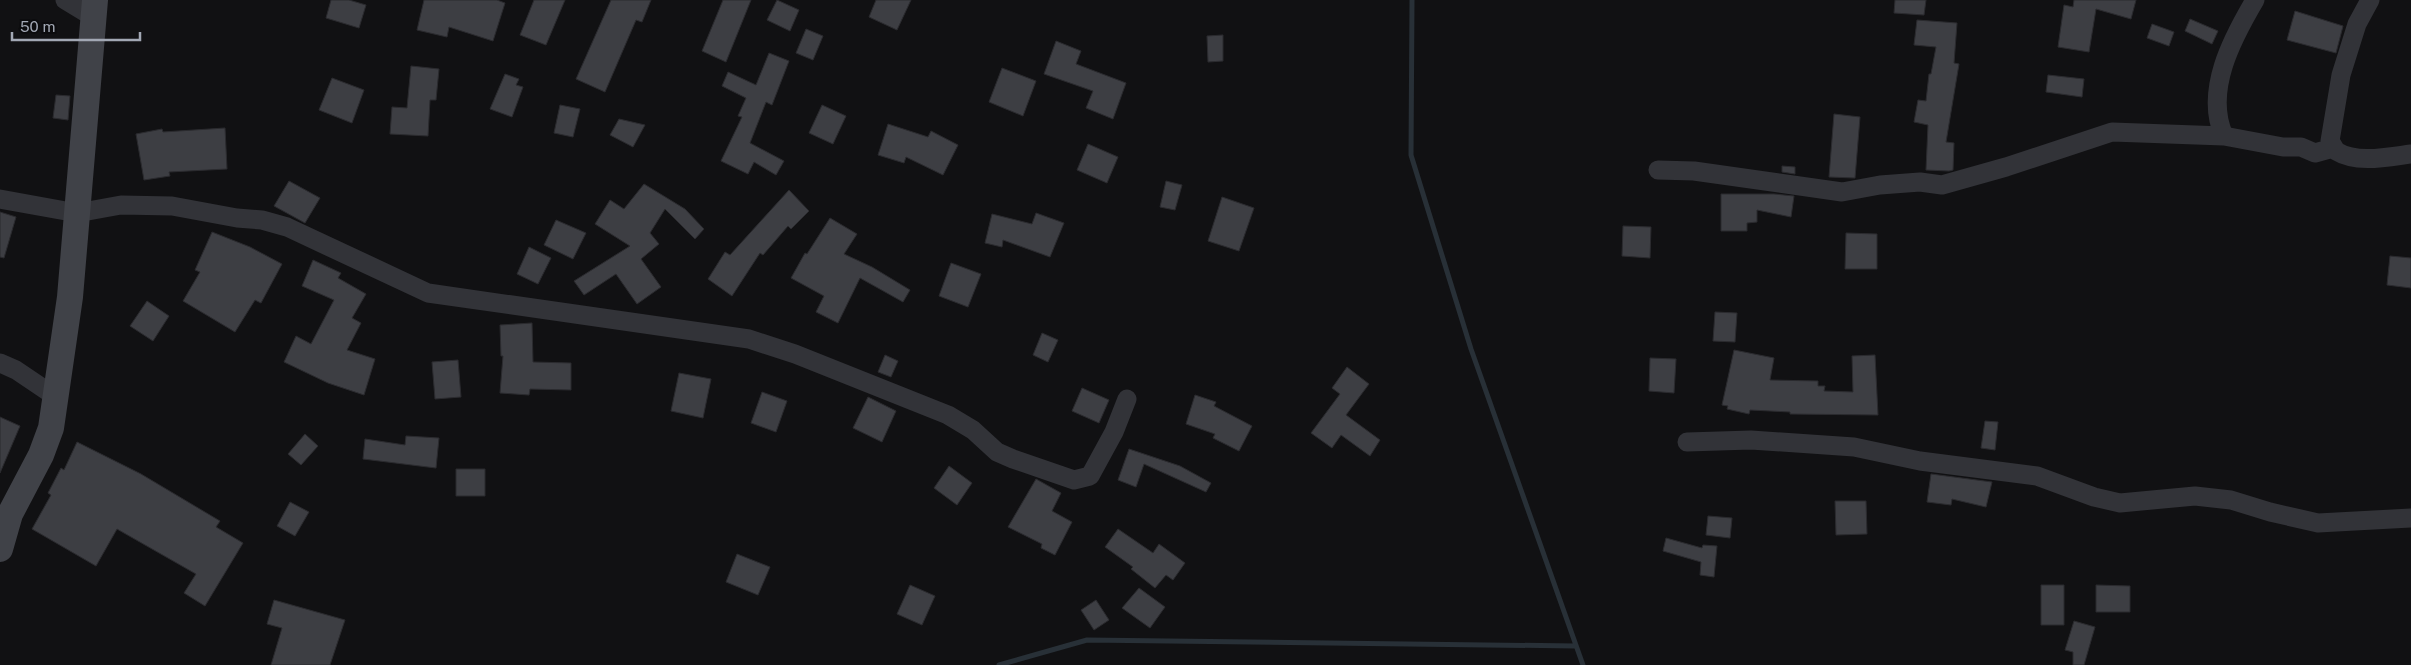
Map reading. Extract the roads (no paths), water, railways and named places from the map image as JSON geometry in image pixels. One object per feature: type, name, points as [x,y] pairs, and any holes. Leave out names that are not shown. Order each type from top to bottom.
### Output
[{"type":"street","points":[[0,549],[10,514],[41,455],[51,428],[70,297],[94,8],[65,0]]},
{"type":"street","points":[[2224,136],[2218,122],[2218,83],[2229,50],[2254,0]]},
{"type":"street","points":[[2370,0],[2357,24],[2341,76],[2330,141],[2333,148],[2340,153],[2365,158],[2411,154]]},
{"type":"street","points":[[1658,170],[1694,171],[1842,192],[1880,185],[1920,182],[1942,185],[2006,167],[2112,132],[2224,136],[2283,147],[2301,147],[2315,153],[2333,148]]},
{"type":"street","points":[[0,199],[77,213],[121,205],[172,206],[237,218],[262,220],[287,227],[428,293],[749,339],[795,354],[948,415],[973,430],[997,452],[1074,480],[1090,476],[1114,432],[1127,399]]},
{"type":"street","points":[[0,363],[16,370],[56,397]]},
{"type":"street","points":[[1687,442],[1751,440],[1854,447],[1920,461],[2037,476],[2094,497],[2120,503],[2195,496],[2231,500],[2270,512],[2318,523],[2411,518]]},
{"type":"waterway","points":[[1412,0],[1411,155],[1471,349],[1583,665]]},
{"type":"waterway","points":[[999,665],[1087,640],[1575,646]]}]
